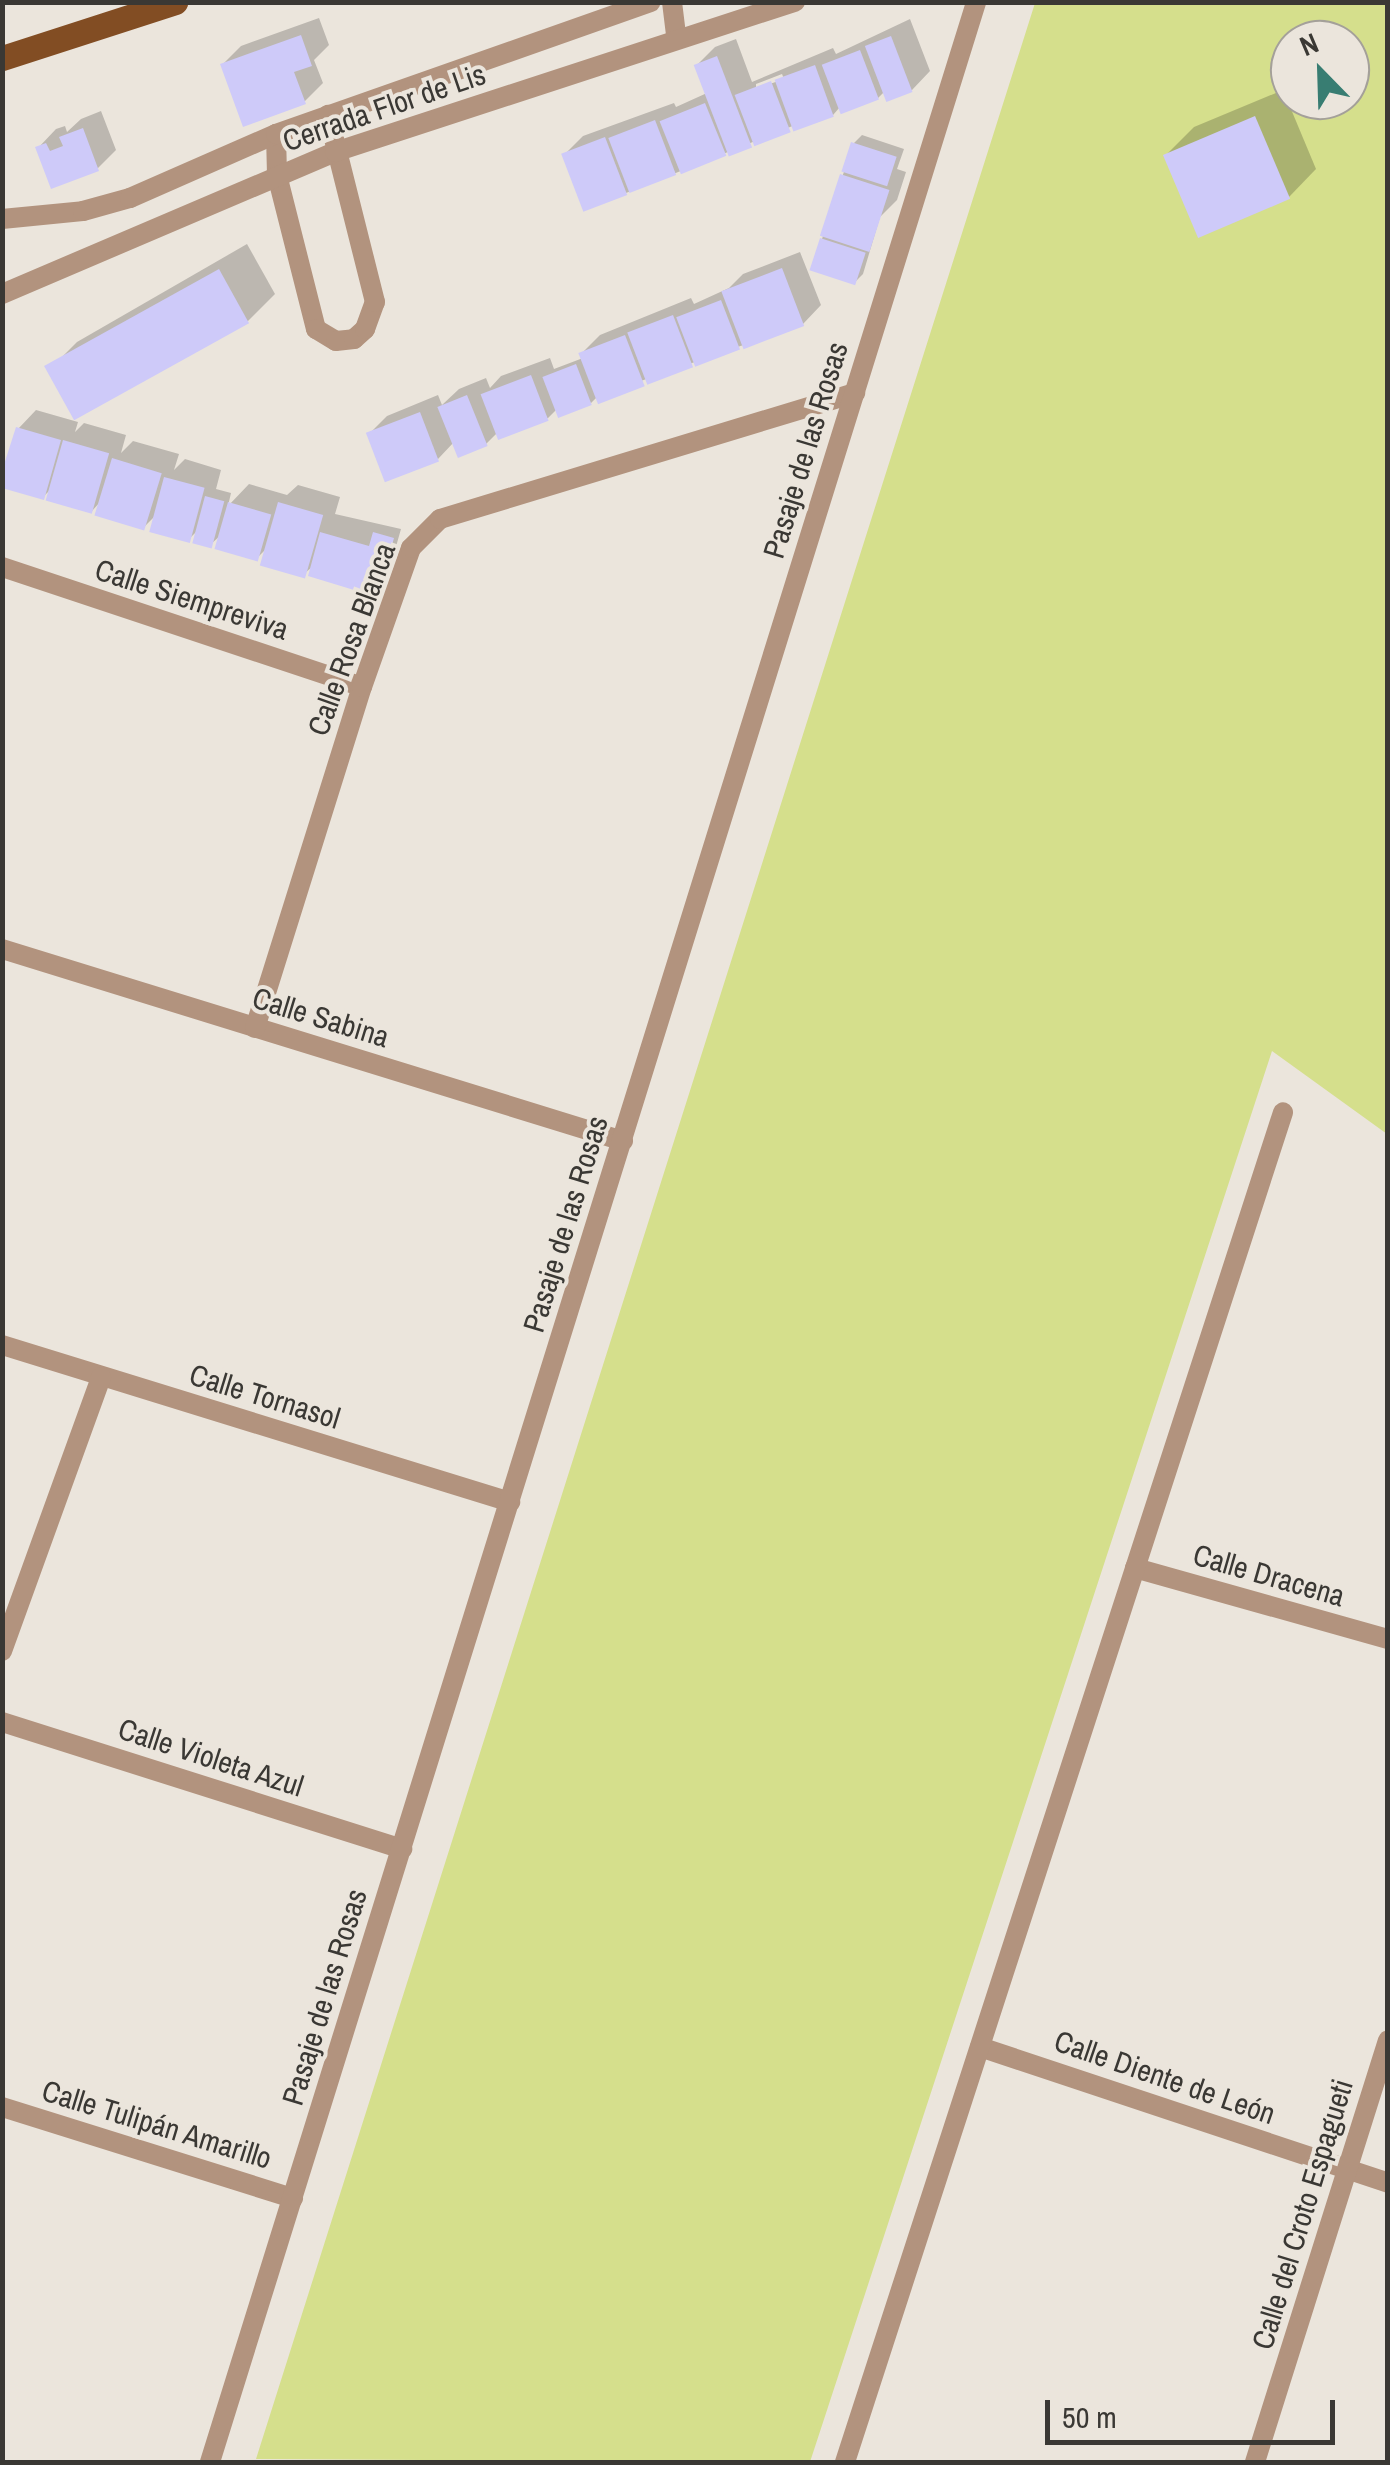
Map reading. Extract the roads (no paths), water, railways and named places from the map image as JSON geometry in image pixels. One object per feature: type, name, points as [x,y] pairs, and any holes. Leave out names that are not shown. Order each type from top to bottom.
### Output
[{"type":"main road","points":[[2,58],[175,2]]},
{"type":"street","name":"Cerrada Flor de Lis","points":[[2,218],[83,211],[130,198],[276,134],[650,2]]},
{"type":"street","points":[[672,2],[678,40]]},
{"type":"street","name":"Cerrada Flor de Lis","points":[[2,294],[334,152],[794,2]]},
{"type":"street","name":"Pasaje de las Rosas","points":[[210,2462],[976,2]]},
{"type":"street","points":[[276,134],[277,175],[316,329],[336,341],[354,339],[365,329],[375,302],[334,152],[328,115]]},
{"type":"street","name":"Calle Rosa Blanca","points":[[255,1028],[362,687],[412,548],[440,518],[854,393]]},
{"type":"street","name":"Calle Siempreviva","points":[[2,567],[362,687]]},
{"type":"street","name":"Calle Sabina","points":[[2,949],[623,1141]]},
{"type":"street","points":[[844,2462],[1284,1112]]},
{"type":"street","name":"Calle Tornasol","points":[[2,1345],[510,1502]]},
{"type":"street","points":[[2,1651],[101,1377]]},
{"type":"street","name":"Calle Dracena","points":[[1135,1568],[1388,1639]]},
{"type":"street","name":"Calle Violeta Azul","points":[[2,1722],[402,1849]]},
{"type":"street","name":"Calle del Croto Espagueti","points":[[1255,2462],[1388,2041]]},
{"type":"street","name":"Calle Diente de León","points":[[980,2046],[1388,2183]]},
{"type":"street","name":"Calle Tulipán Amarillo","points":[[2,2107],[293,2198]]}]
